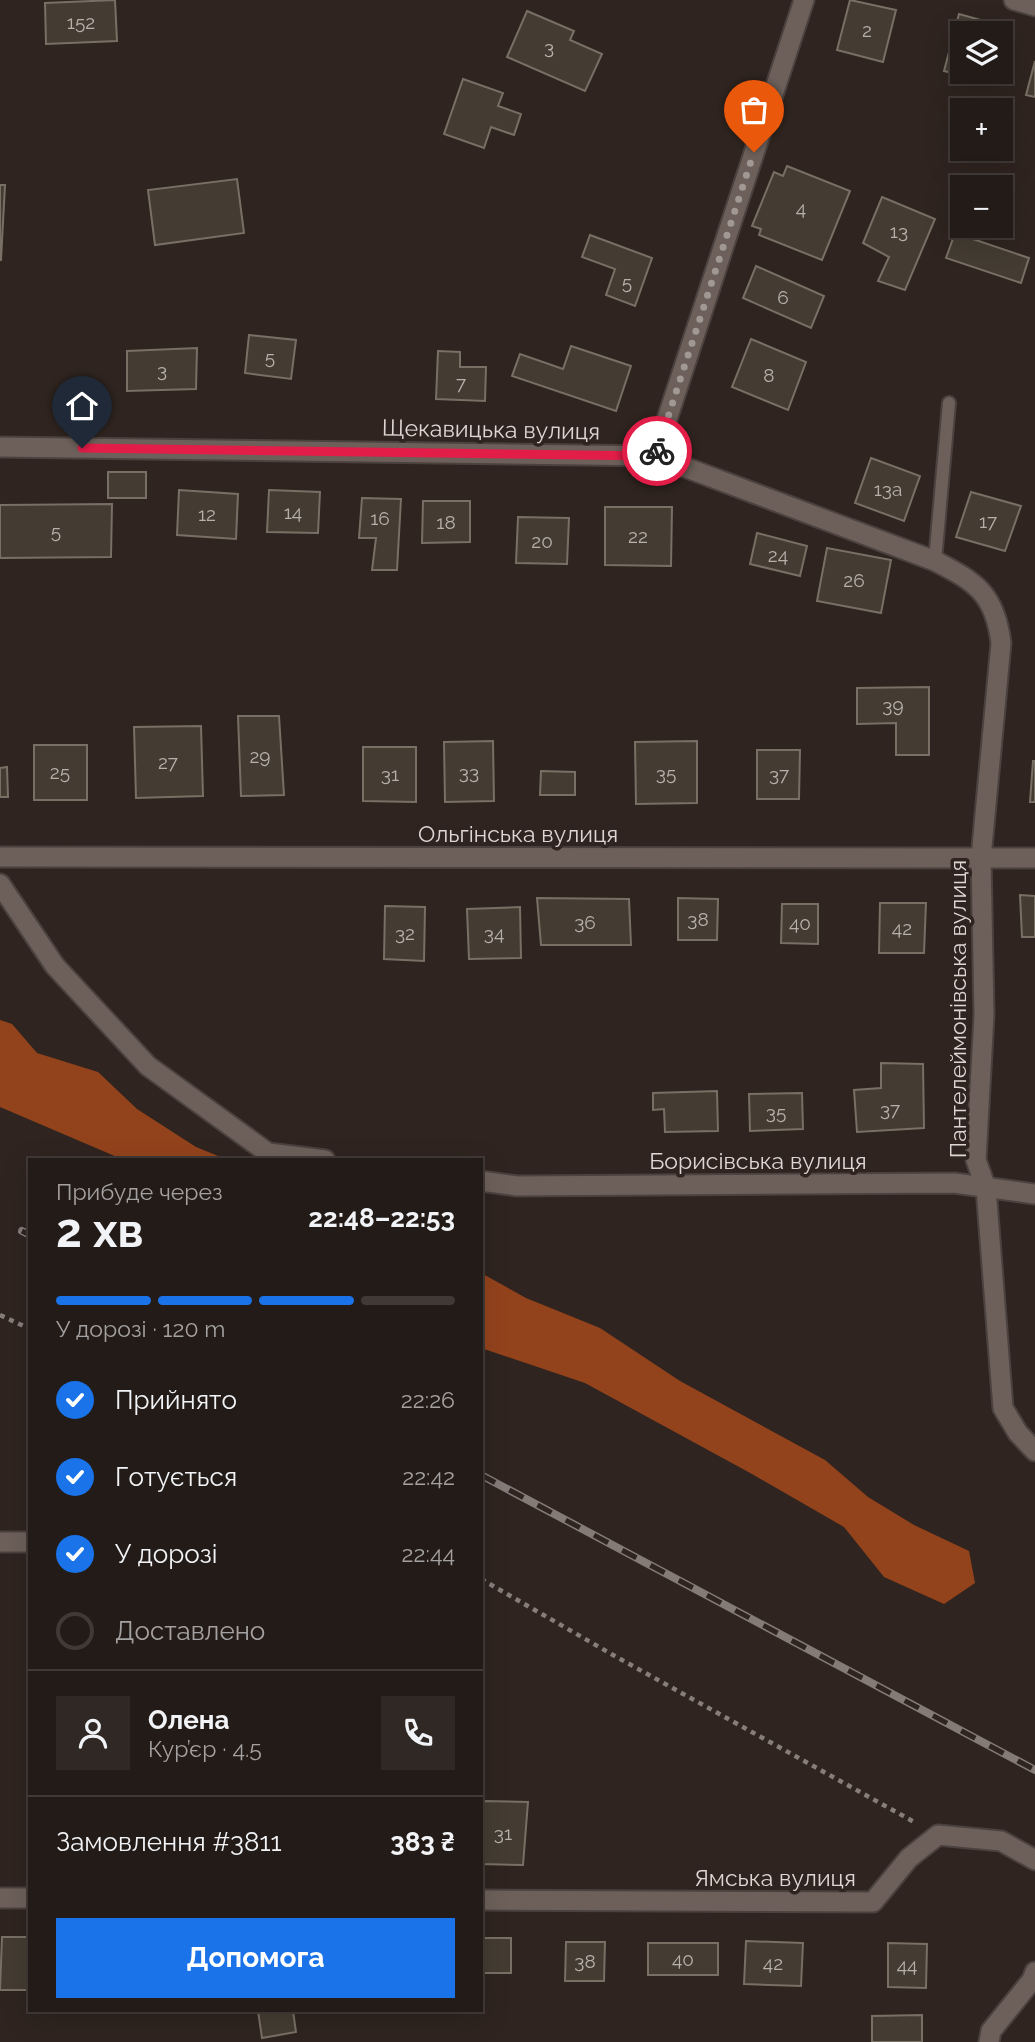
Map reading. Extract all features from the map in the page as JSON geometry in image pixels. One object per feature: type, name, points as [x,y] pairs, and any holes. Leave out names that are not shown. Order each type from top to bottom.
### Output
[{"type":"street","points":[[655,456],[804,0]]},
{"type":"street","points":[[1014,0],[1035,6]]},
{"type":"street","name":"Щекавицька вулиця","points":[[0,447],[655,456],[935,561],[975,584],[990,601]]},
{"type":"street","name":"Пантелеймонівська вулиця","points":[[990,601],[998,621],[1001,643],[981,858],[984,1015],[976,1160],[986,1188],[1003,1408],[1018,1433],[1035,1451]]},
{"type":"street","name":"Ольгінська вулиця","points":[[0,857],[1035,859]]},
{"type":"street","points":[[0,884],[55,966],[148,1066],[268,1153],[309,1158]]},
{"type":"street","name":"Борисівська вулиця","points":[[483,1181],[517,1186],[954,1183],[1035,1194]]},
{"type":"street","points":[[0,1542],[28,1542]]},
{"type":"street","points":[[938,1835],[1001,1842],[1035,1860]]},
{"type":"street","name":"Ямська вулиця","points":[[483,1900],[873,1902],[909,1858],[938,1835]]},
{"type":"street","points":[[0,1898],[28,1898]]},
{"type":"street","points":[[989,2042],[991,2031],[1032,1980],[1035,1972]]},
{"type":"lane","points":[[935,561],[949,403]]},
{"type":"path","points":[[0,1315],[28,1328]]},
{"type":"path","points":[[483,1580],[938,1835]]},
{"type":"shaded area","points":[[0,1020],[12,1024],[37,1053],[98,1072],[137,1109],[196,1147],[223,1158],[119,1158],[0,1107]]},
{"type":"shaded area","points":[[483,1274],[526,1298],[600,1328],[680,1381],[825,1460],[868,1497],[914,1525],[969,1551],[975,1583],[944,1604],[884,1577],[844,1527],[585,1383],[483,1349]]},
{"type":"building","points":[[115,0],[117,41],[46,44],[45,3]]},
{"type":"building","points":[[850,0],[896,10],[883,62],[837,50]]},
{"type":"building","points":[[527,11],[574,31],[570,40],[602,54],[585,91],[507,57]]},
{"type":"building","points":[[959,14],[984,21],[957,21]]},
{"type":"building","points":[[950,48],[950,72],[944,71]]},
{"type":"building","points":[[1035,61],[1035,97],[1026,95]]},
{"type":"building","points":[[463,79],[503,93],[498,106],[521,114],[514,135],[491,127],[484,148],[444,134]]},
{"type":"building","points":[[787,166],[850,191],[822,260],[759,235],[761,229],[752,226],[774,172],[783,176]]},
{"type":"building","points":[[237,179],[244,233],[155,245],[148,190]]},
{"type":"building","points":[[0,185],[5,185],[1,260],[0,260]]},
{"type":"building","points":[[882,197],[935,219],[905,290],[878,281],[889,257],[863,243]]},
{"type":"building","points":[[590,235],[652,258],[635,306],[606,295],[615,269],[582,257]]},
{"type":"building","points":[[953,238],[970,238],[1029,258],[1021,283],[946,258]]},
{"type":"building","points":[[756,266],[824,296],[811,328],[743,298]]},
{"type":"building","points":[[249,335],[296,340],[291,379],[245,373]]},
{"type":"building","points":[[751,339],[806,362],[788,410],[732,387]]},
{"type":"building","points":[[571,346],[631,366],[616,411],[512,376],[520,354],[563,369]]},
{"type":"building","points":[[197,348],[196,389],[127,391],[127,351]]},
{"type":"building","points":[[438,351],[460,352],[460,367],[486,367],[485,401],[436,399]]},
{"type":"building","points":[[871,458],[920,476],[904,521],[855,503]]},
{"type":"building","points":[[108,472],[146,472],[146,498],[108,498]]},
{"type":"building","points":[[179,490],[238,494],[236,539],[177,535]]},
{"type":"building","points":[[269,490],[320,492],[318,533],[267,532]]},
{"type":"building","points":[[971,492],[1021,506],[1005,551],[956,537]]},
{"type":"building","points":[[362,498],[401,499],[397,570],[372,570],[376,538],[359,538]]},
{"type":"building","points":[[423,501],[470,501],[470,542],[422,543]]},
{"type":"building","points":[[112,504],[111,557],[0,558],[0,505]]},
{"type":"building","points":[[605,507],[672,507],[671,566],[605,565]]},
{"type":"building","points":[[518,517],[569,518],[567,564],[516,563]]},
{"type":"building","points":[[757,533],[807,546],[800,576],[750,564]]},
{"type":"building","points":[[827,548],[891,560],[881,613],[817,601]]},
{"type":"building","points":[[929,687],[929,755],[896,755],[896,723],[857,724],[857,688]]},
{"type":"building","points":[[238,716],[279,716],[284,795],[241,796]]},
{"type":"building","points":[[201,726],[203,796],[136,798],[134,727]]},
{"type":"building","points":[[493,741],[494,801],[445,802],[444,742]]},
{"type":"building","points":[[697,741],[697,803],[636,804],[635,742]]},
{"type":"building","points":[[34,745],[87,745],[87,800],[34,800]]},
{"type":"building","points":[[363,747],[416,747],[416,802],[363,801]]},
{"type":"building","points":[[757,750],[800,750],[799,799],[757,799]]},
{"type":"building","points":[[1033,761],[1035,802],[1030,802]]},
{"type":"building","points":[[7,767],[8,797],[0,797],[0,768]]},
{"type":"building","points":[[541,771],[575,772],[575,795],[540,795]]},
{"type":"building","points":[[1020,895],[1035,896],[1035,937],[1022,937]]},
{"type":"building","points":[[537,898],[629,899],[631,945],[541,945]]},
{"type":"building","points":[[678,898],[718,899],[717,940],[678,940]]},
{"type":"building","points":[[880,903],[926,903],[924,953],[879,953]]},
{"type":"building","points":[[782,904],[818,904],[818,944],[781,943]]},
{"type":"building","points":[[385,906],[425,907],[424,961],[384,959]]},
{"type":"building","points":[[520,907],[521,958],[469,959],[467,909]]},
{"type":"building","points":[[881,1063],[923,1064],[924,1128],[857,1132],[854,1090],[881,1088]]},
{"type":"building","points":[[717,1091],[718,1131],[665,1132],[664,1109],[653,1110],[653,1093]]},
{"type":"building","points":[[802,1093],[803,1129],[750,1131],[749,1094]]},
{"type":"building","points":[[483,1801],[528,1802],[523,1865],[483,1864]]},
{"type":"building","points":[[2,1937],[28,1937],[28,1990],[0,1990]]},
{"type":"building","points":[[483,1938],[511,1938],[511,1973],[483,1973]]},
{"type":"building","points":[[746,1941],[803,1943],[801,1986],[744,1984]]},
{"type":"building","points":[[566,1942],[605,1942],[604,1981],[565,1981]]},
{"type":"building","points":[[648,1943],[718,1943],[718,1975],[648,1975]]},
{"type":"building","points":[[888,1943],[927,1944],[926,1988],[888,1987]]},
{"type":"building","points":[[258,2012],[293,2012],[296,2032],[262,2038]]},
{"type":"building","points":[[922,2015],[922,2042],[872,2042],[872,2016]]},
{"type":"railway","points":[[22,1231],[28,1234]]},
{"type":"railway","points":[[483,1476],[1035,1770]]},
{"type":"way so far","points":[[657,451],[754,152]]},
{"type":"route","points":[[82,448],[655,456],[657,451]]}]
